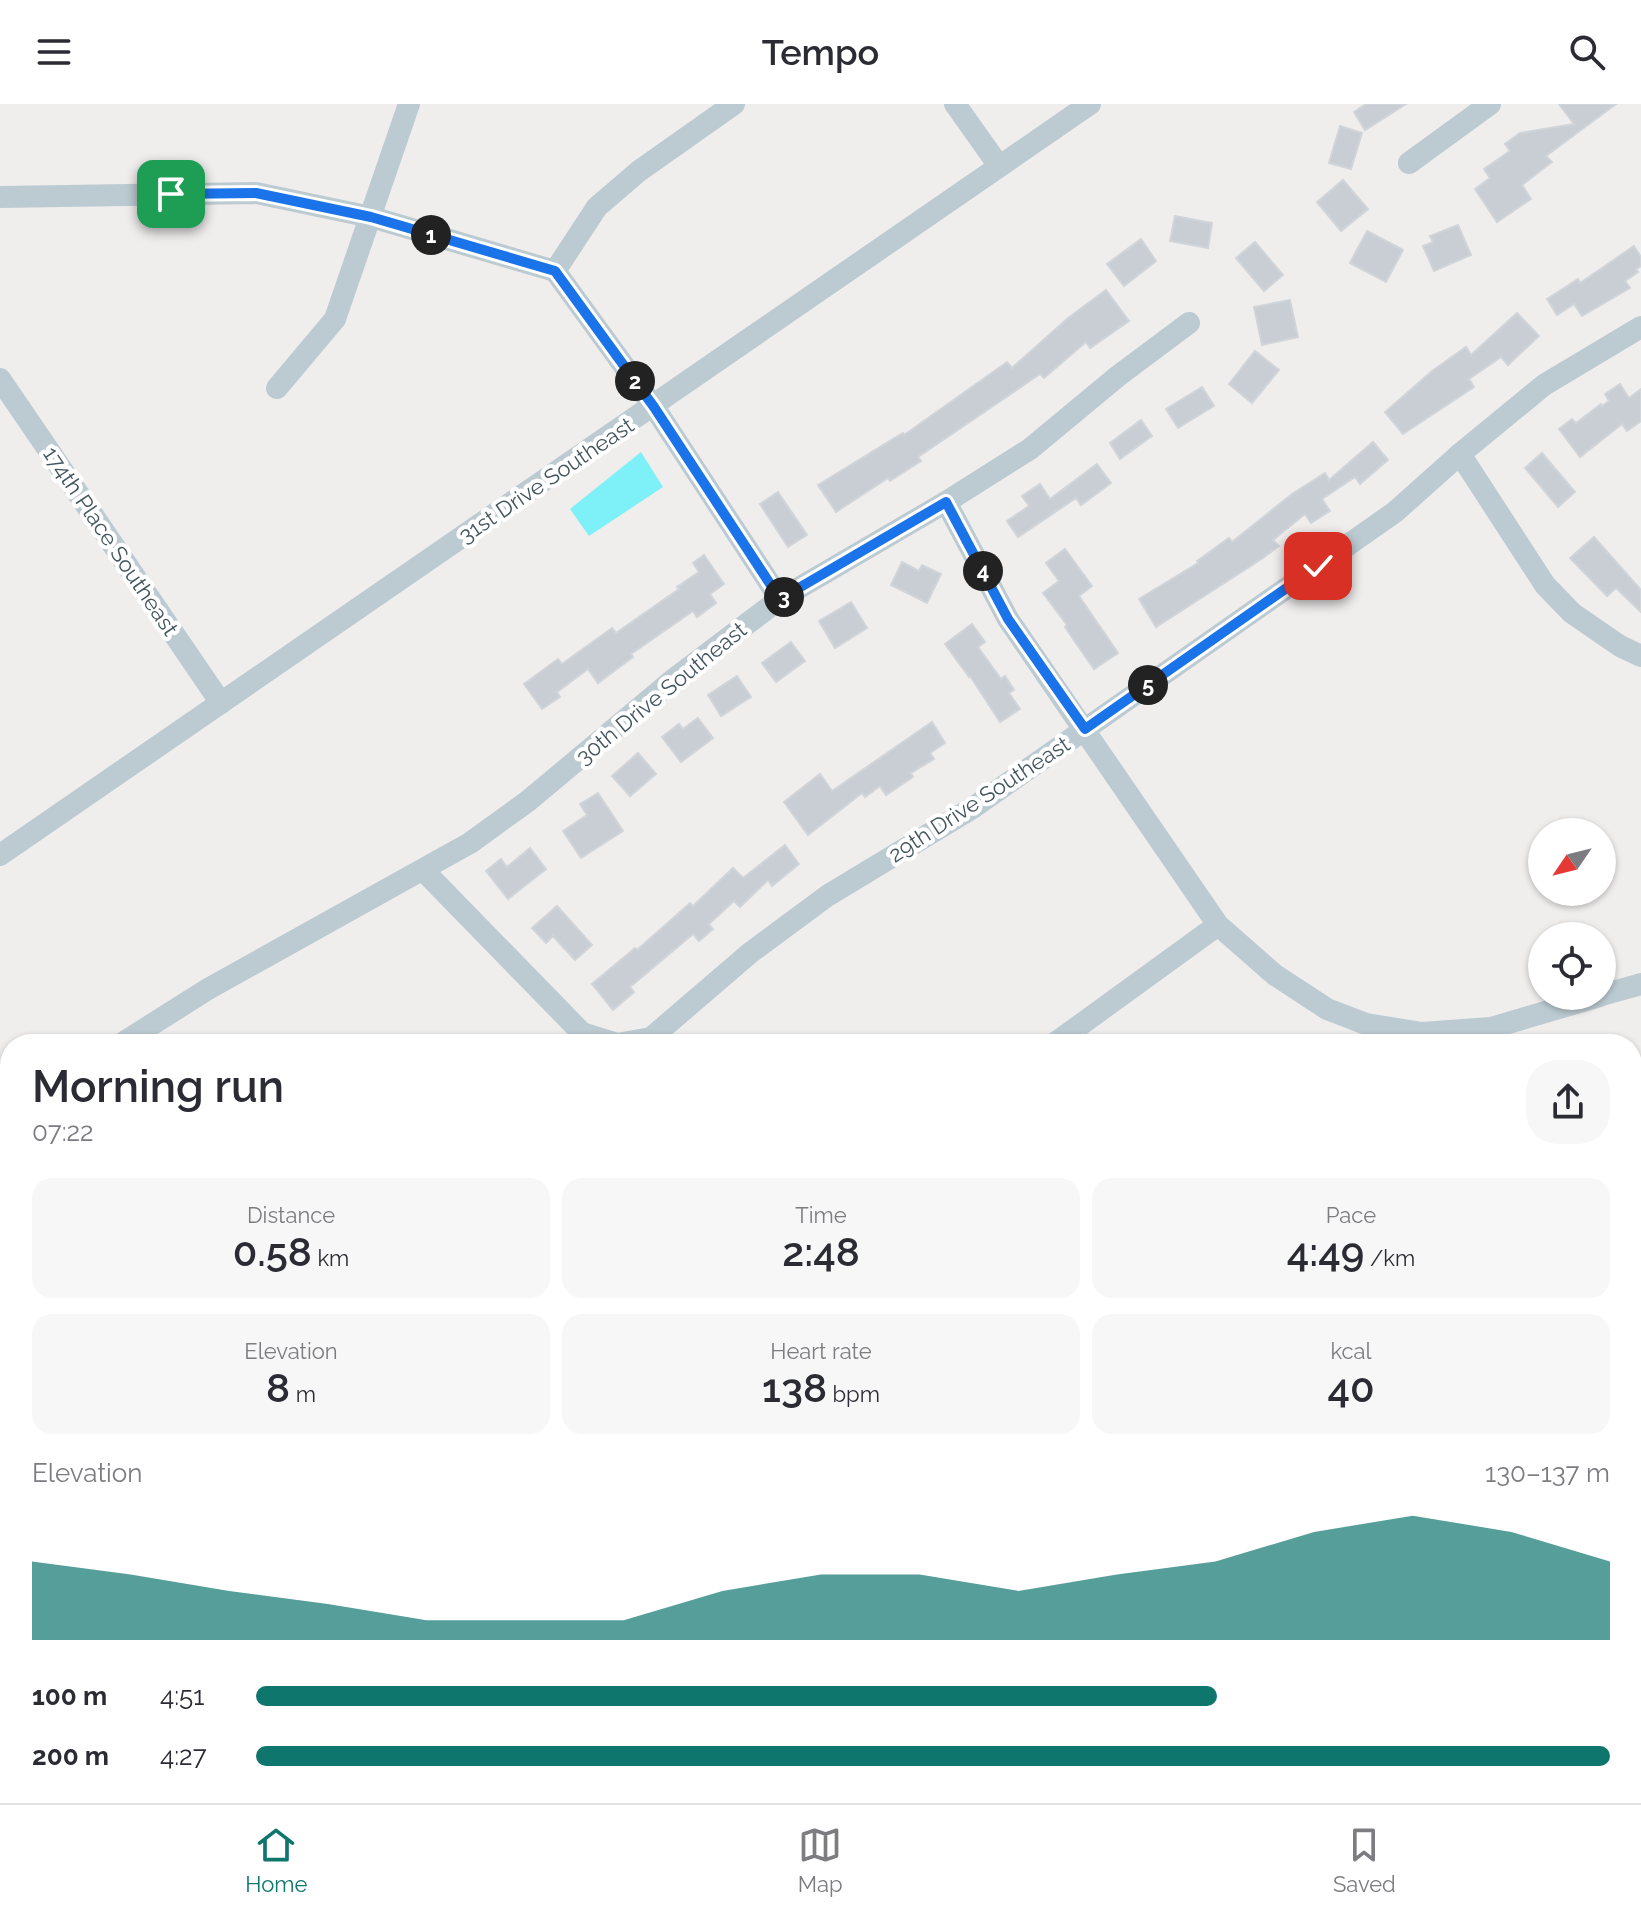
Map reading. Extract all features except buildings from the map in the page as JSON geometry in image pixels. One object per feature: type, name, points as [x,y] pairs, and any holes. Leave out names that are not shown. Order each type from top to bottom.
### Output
[{"type":"street","points":[[277,388],[335,319],[409,104]]},
{"type":"street","points":[[555,271],[597,207],[639,171],[734,104]]},
{"type":"street","points":[[955,104],[999,166]]},
{"type":"street","name":"31st Drive Southeast","points":[[0,855],[1090,104]]},
{"type":"street","points":[[1409,163],[1490,104]]},
{"type":"street","points":[[0,197],[256,193],[371,217],[555,271],[654,407],[780,599]]},
{"type":"street","name":"30th Drive Southeast","points":[[137,1034],[208,989],[470,843],[528,801],[674,679],[780,599],[1030,449],[1118,376],[1189,323]]},
{"type":"street","name":"29th Drive Southeast","points":[[656,1034],[750,953],[827,896],[974,807],[1395,512],[1544,385],[1641,327]]},
{"type":"street","name":"174th Place Southeast","points":[[0,379],[221,703]]},
{"type":"street","points":[[1460,454],[1545,585],[1572,613],[1620,646],[1641,656]]},
{"type":"street","points":[[946,502],[1008,619],[1218,925],[1275,975],[1327,1009],[1366,1024],[1446,1034]]},
{"type":"street","name":"29th Drive Southeast","points":[[424,871],[585,1034]]},
{"type":"street","points":[[1068,1034],[1218,925]]},
{"type":"street","points":[[1616,992],[1641,984]]},
{"type":"street","points":[[1498,1034],[1563,1010]]},
{"type":"water","points":[[641,452],[663,487],[589,536],[570,509]]},
{"type":"route","points":[[171,194],[256,193],[371,217],[555,271],[654,407],[780,599],[946,502],[1008,619],[1085,729],[1318,566]]}]
